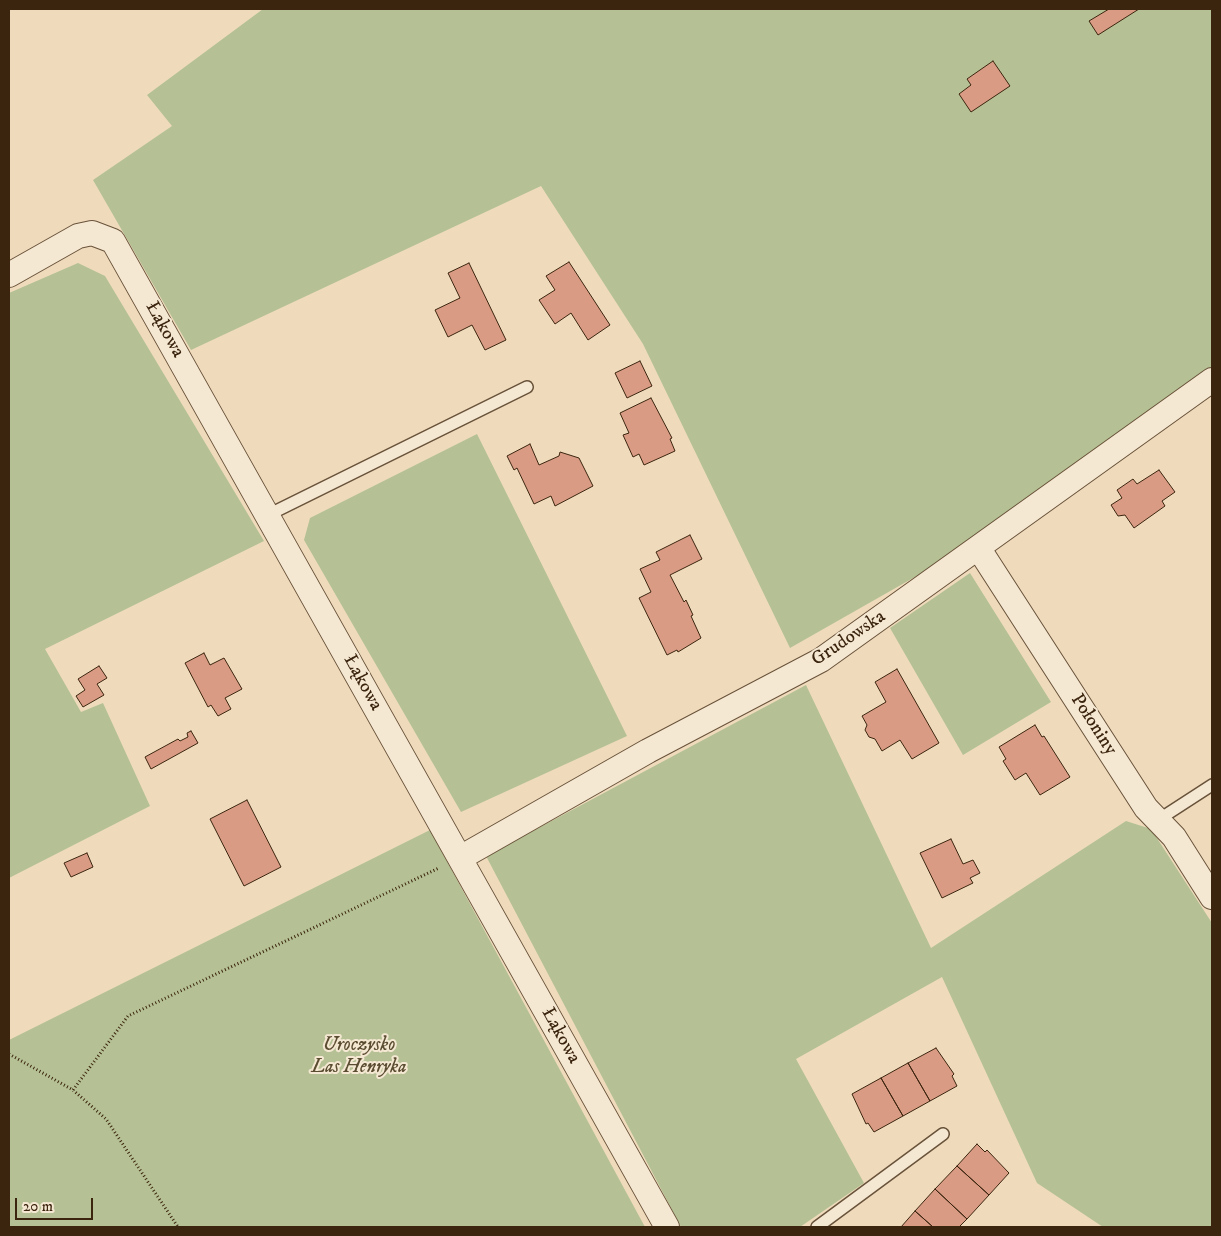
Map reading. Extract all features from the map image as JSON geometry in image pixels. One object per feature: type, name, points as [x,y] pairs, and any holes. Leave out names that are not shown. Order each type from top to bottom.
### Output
[{"type":"street","name":"Łąkowa","points":[[9,275],[78,236],[92,233],[114,241],[667,1227]]},
{"type":"street","name":"Grudowska","points":[[460,858],[648,751],[821,660],[979,549],[1212,380]]},
{"type":"street","name":"Połoniny","points":[[979,549],[1146,808],[1174,837],[1212,897]]},
{"type":"lane","points":[[268,515],[527,386]]},
{"type":"lane","points":[[1158,820],[1212,785]]},
{"type":"lane","points":[[817,1227],[943,1134]]},
{"type":"path","points":[[73,1090],[128,1016],[460,858]]},
{"type":"path","points":[[9,1054],[73,1090],[106,1119],[178,1227]]},
{"type":"green space","points":[[263,9],[1212,9],[1212,372],[943,561],[790,648],[643,344],[541,186],[191,350],[93,180],[172,126],[147,95]]},
{"type":"green space","points":[[78,263],[105,276],[264,541],[45,649],[81,712],[103,703],[150,806],[9,878],[9,293]]},
{"type":"green space","points":[[477,434],[627,736],[461,812],[304,540],[310,518]]},
{"type":"green space","points":[[970,573],[1051,702],[963,755],[890,628]]},
{"type":"green space","points":[[806,685],[931,948],[1126,821],[1151,829],[1212,923],[1212,1227],[1103,1227],[1037,1183],[942,977],[796,1059],[864,1183],[800,1227],[681,1227],[486,856]]},
{"type":"green space","name":"Uroczysko Las Henryka","points":[[430,830],[645,1227],[9,1227],[9,1040]]},
{"type":"building","points":[[1109,9],[1139,9],[1098,35],[1089,21]]},
{"type":"building","points":[[993,61],[1010,86],[971,112],[959,94],[971,85],[967,79]]},
{"type":"building","points":[[569,262],[610,325],[588,340],[571,313],[555,324],[539,300],[555,290],[546,276]]},
{"type":"building","points":[[469,263],[506,340],[485,350],[472,325],[448,337],[435,310],[460,298],[448,273]]},
{"type":"building","points":[[640,361],[652,386],[627,398],[615,373]]},
{"type":"building","points":[[651,398],[672,438],[670,439],[675,451],[644,465],[639,454],[633,457],[623,435],[629,433],[620,413]]},
{"type":"building","points":[[530,444],[539,465],[559,456],[560,452],[579,458],[593,486],[555,506],[551,496],[534,504],[517,468],[514,470],[507,456]]},
{"type":"building","points":[[1159,470],[1175,492],[1162,501],[1165,506],[1134,528],[1125,515],[1118,516],[1111,505],[1122,498],[1117,490],[1133,479],[1137,484]]},
{"type":"building","points":[[690,535],[702,559],[670,575],[684,602],[686,600],[701,638],[678,652],[677,650],[667,655],[639,598],[651,592],[640,569],[660,560],[656,552]]},
{"type":"building","points":[[204,653],[210,665],[224,658],[242,689],[225,698],[231,709],[218,716],[211,705],[208,707],[185,663]]},
{"type":"building","points":[[99,666],[107,678],[97,684],[104,695],[83,707],[76,696],[85,690],[78,679]]},
{"type":"building","points":[[897,669],[939,743],[912,759],[900,740],[882,751],[875,739],[869,737],[865,730],[867,725],[862,716],[886,702],[875,682]]},
{"type":"building","points":[[1035,725],[1070,777],[1040,795],[1026,773],[1015,780],[1003,761],[1006,759],[999,747]]},
{"type":"building","points":[[191,731],[198,743],[151,769],[145,757],[178,739],[180,741],[188,737],[187,733]]},
{"type":"building","points":[[247,800],[281,867],[244,886],[210,819]]},
{"type":"building","points":[[951,839],[963,864],[973,860],[980,873],[970,878],[973,883],[942,898],[920,853]]},
{"type":"building","points":[[87,853],[93,867],[71,877],[64,863]]},
{"type":"building","points":[[936,1048],[954,1074],[952,1076],[957,1086],[930,1101],[908,1063]]},
{"type":"building","points":[[908,1063],[930,1101],[903,1116],[881,1078]]},
{"type":"building","points":[[881,1078],[903,1116],[874,1132],[868,1123],[866,1124],[852,1094]]},
{"type":"building","points":[[977,1144],[985,1152],[987,1150],[1009,1173],[989,1195],[957,1166]]},
{"type":"building","points":[[957,1166],[989,1195],[967,1219],[935,1189]]},
{"type":"building","points":[[935,1189],[967,1219],[959,1227],[933,1227],[915,1211]]},
{"type":"building","points":[[915,1211],[933,1227],[901,1227]]}]
